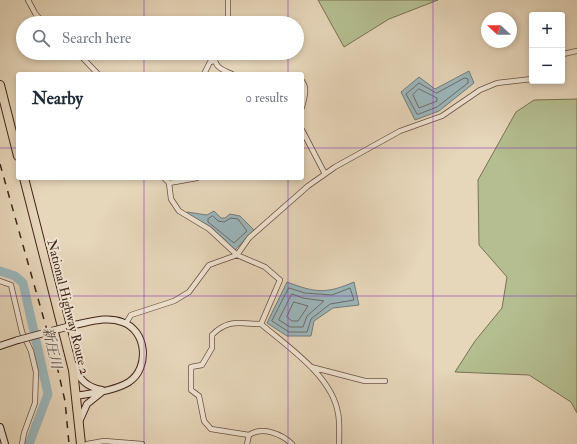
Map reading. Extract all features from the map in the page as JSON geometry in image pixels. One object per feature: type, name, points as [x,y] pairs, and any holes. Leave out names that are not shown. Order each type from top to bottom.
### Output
[{"type":"highway","points":[[0,85],[16,148]]},
{"type":"highway","name":"National Highway Route 2","points":[[25,180],[73,370],[81,444]]},
{"type":"main road","points":[[0,346],[74,325],[104,319],[126,323],[138,335],[141,342],[143,350],[141,367],[129,382],[105,390],[76,396]]},
{"type":"main road","points":[[63,330],[69,340],[78,375],[90,387],[105,390]]},
{"type":"main road","points":[[79,422],[87,404],[105,390]]},
{"type":"main road","points":[[0,427],[5,444]]},
{"type":"street","points":[[28,0],[37,16]]},
{"type":"street","points":[[228,0],[228,16]]},
{"type":"street","points":[[565,54],[577,51]]},
{"type":"street","points":[[85,60],[96,72]]},
{"type":"street","points":[[205,72],[210,62],[214,61],[219,69],[227,72]]},
{"type":"street","points":[[126,323],[131,315],[174,301],[188,292],[209,265],[237,255],[249,238],[308,186],[325,174],[400,131],[442,116],[480,90],[504,82],[529,79]]},
{"type":"street","points":[[304,84],[304,100]]},
{"type":"street","points":[[304,134],[325,174]]},
{"type":"street","points":[[166,180],[169,183],[171,199],[179,211],[209,229],[237,255],[265,267],[280,280],[261,324]]},
{"type":"street","points":[[169,183],[186,180]]},
{"type":"street","points":[[0,281],[11,285],[14,292],[22,332],[31,351],[36,372],[35,403],[24,433],[22,444]]},
{"type":"street","points":[[292,444],[275,433],[254,432],[249,435],[211,429],[204,421],[200,396],[191,390],[191,367],[202,365],[212,348],[212,335],[220,327],[235,322],[261,324],[311,367],[329,391],[338,413],[339,444]]},
{"type":"street","points":[[311,367],[365,381],[385,381]]},
{"type":"street","points":[[247,444],[249,435]]},
{"type":"street","points":[[87,444],[104,441],[142,444]]},
{"type":"green space","points":[[318,0],[438,0],[389,19],[344,47]]},
{"type":"green space","points":[[577,99],[577,413],[571,402],[529,375],[455,372],[475,341],[502,308],[507,277],[479,245],[478,180],[516,112],[534,100]]},
{"type":"water","points":[[469,71],[474,83],[439,111],[415,120],[401,92],[419,77],[435,89]]},
{"type":"water","points":[[214,211],[221,218],[225,218],[230,214],[240,216],[254,230],[235,250],[216,233],[189,215],[187,212],[207,215]]},
{"type":"water","points":[[287,282],[321,291],[336,289],[354,282],[359,305],[333,308],[314,321],[311,336],[287,336],[267,323]]},
{"type":"waterway","name":"新圧川","points":[[0,271],[15,276],[23,283],[48,394],[29,444]]},
{"type":"railway","points":[[0,164],[56,362],[65,401],[69,444]]}]
